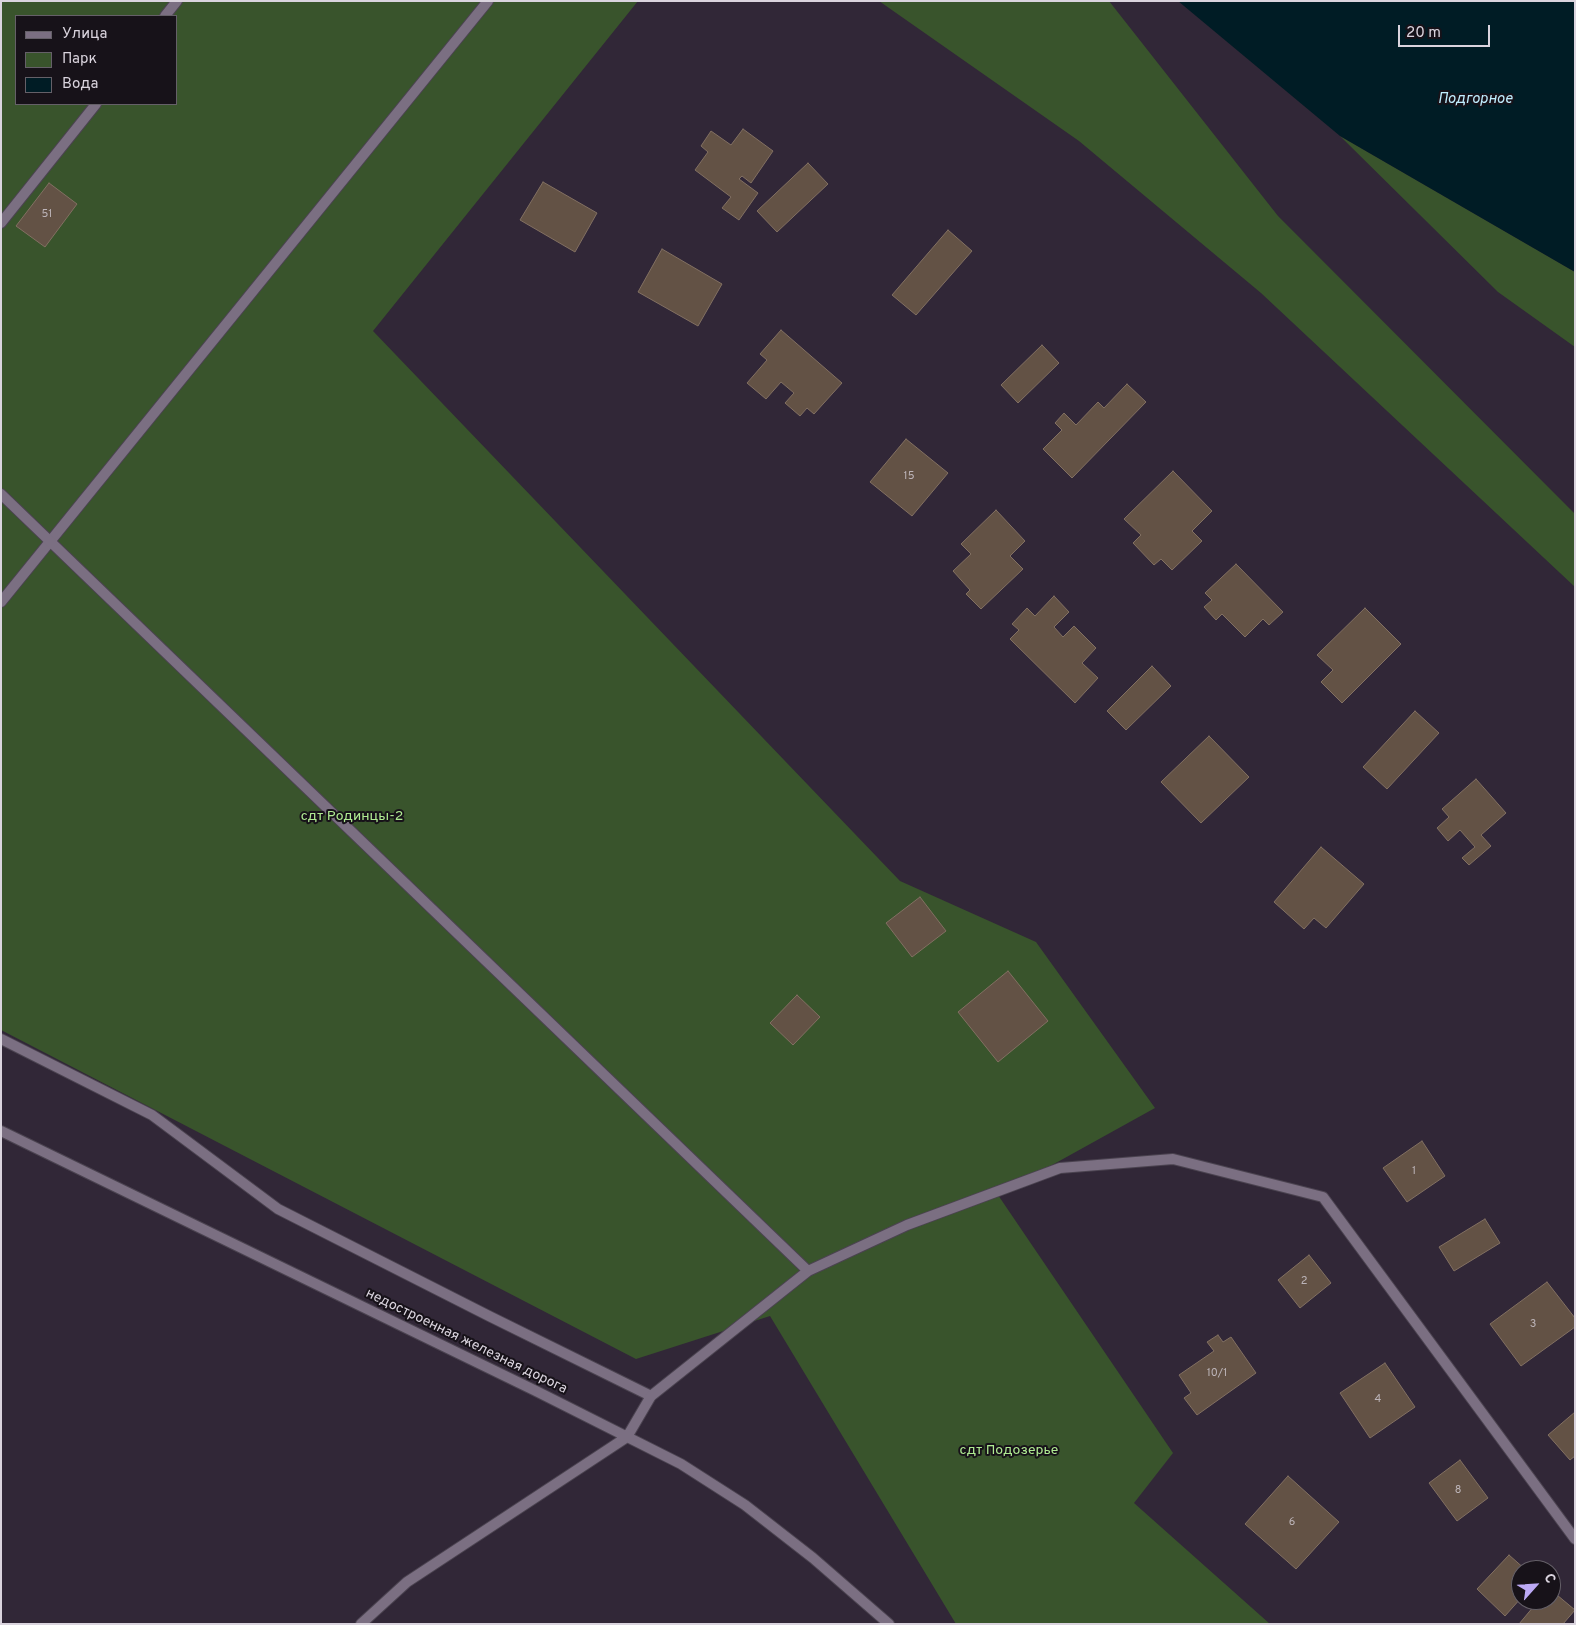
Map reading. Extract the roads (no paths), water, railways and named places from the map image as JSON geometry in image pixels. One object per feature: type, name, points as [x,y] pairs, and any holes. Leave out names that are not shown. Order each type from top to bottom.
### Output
[{"type":"street","points":[[166,15],[177,1]]},
{"type":"street","points":[[1,602],[488,1]]},
{"type":"street","points":[[1,223],[95,105]]},
{"type":"street","points":[[1,494],[808,1271]]},
{"type":"street","points":[[1,1039],[152,1115],[278,1209],[651,1396]]},
{"type":"street","name":"недостроенная железная дорога","points":[[1,1131],[681,1464],[745,1505],[813,1558],[889,1624]]},
{"type":"street","points":[[361,1624],[408,1582],[627,1437],[651,1396],[808,1271],[907,1225],[1060,1168],[1173,1159],[1323,1197],[1575,1539]]},
{"type":"water","name":"Подгорное","points":[[1178,1],[1575,1],[1575,272],[1340,136]]},
{"type":"park label","name":"сдт Родинцы-2","points":[[352,817]]},
{"type":"park label","name":"сдт Подозерье","points":[[1009,1451]]}]
